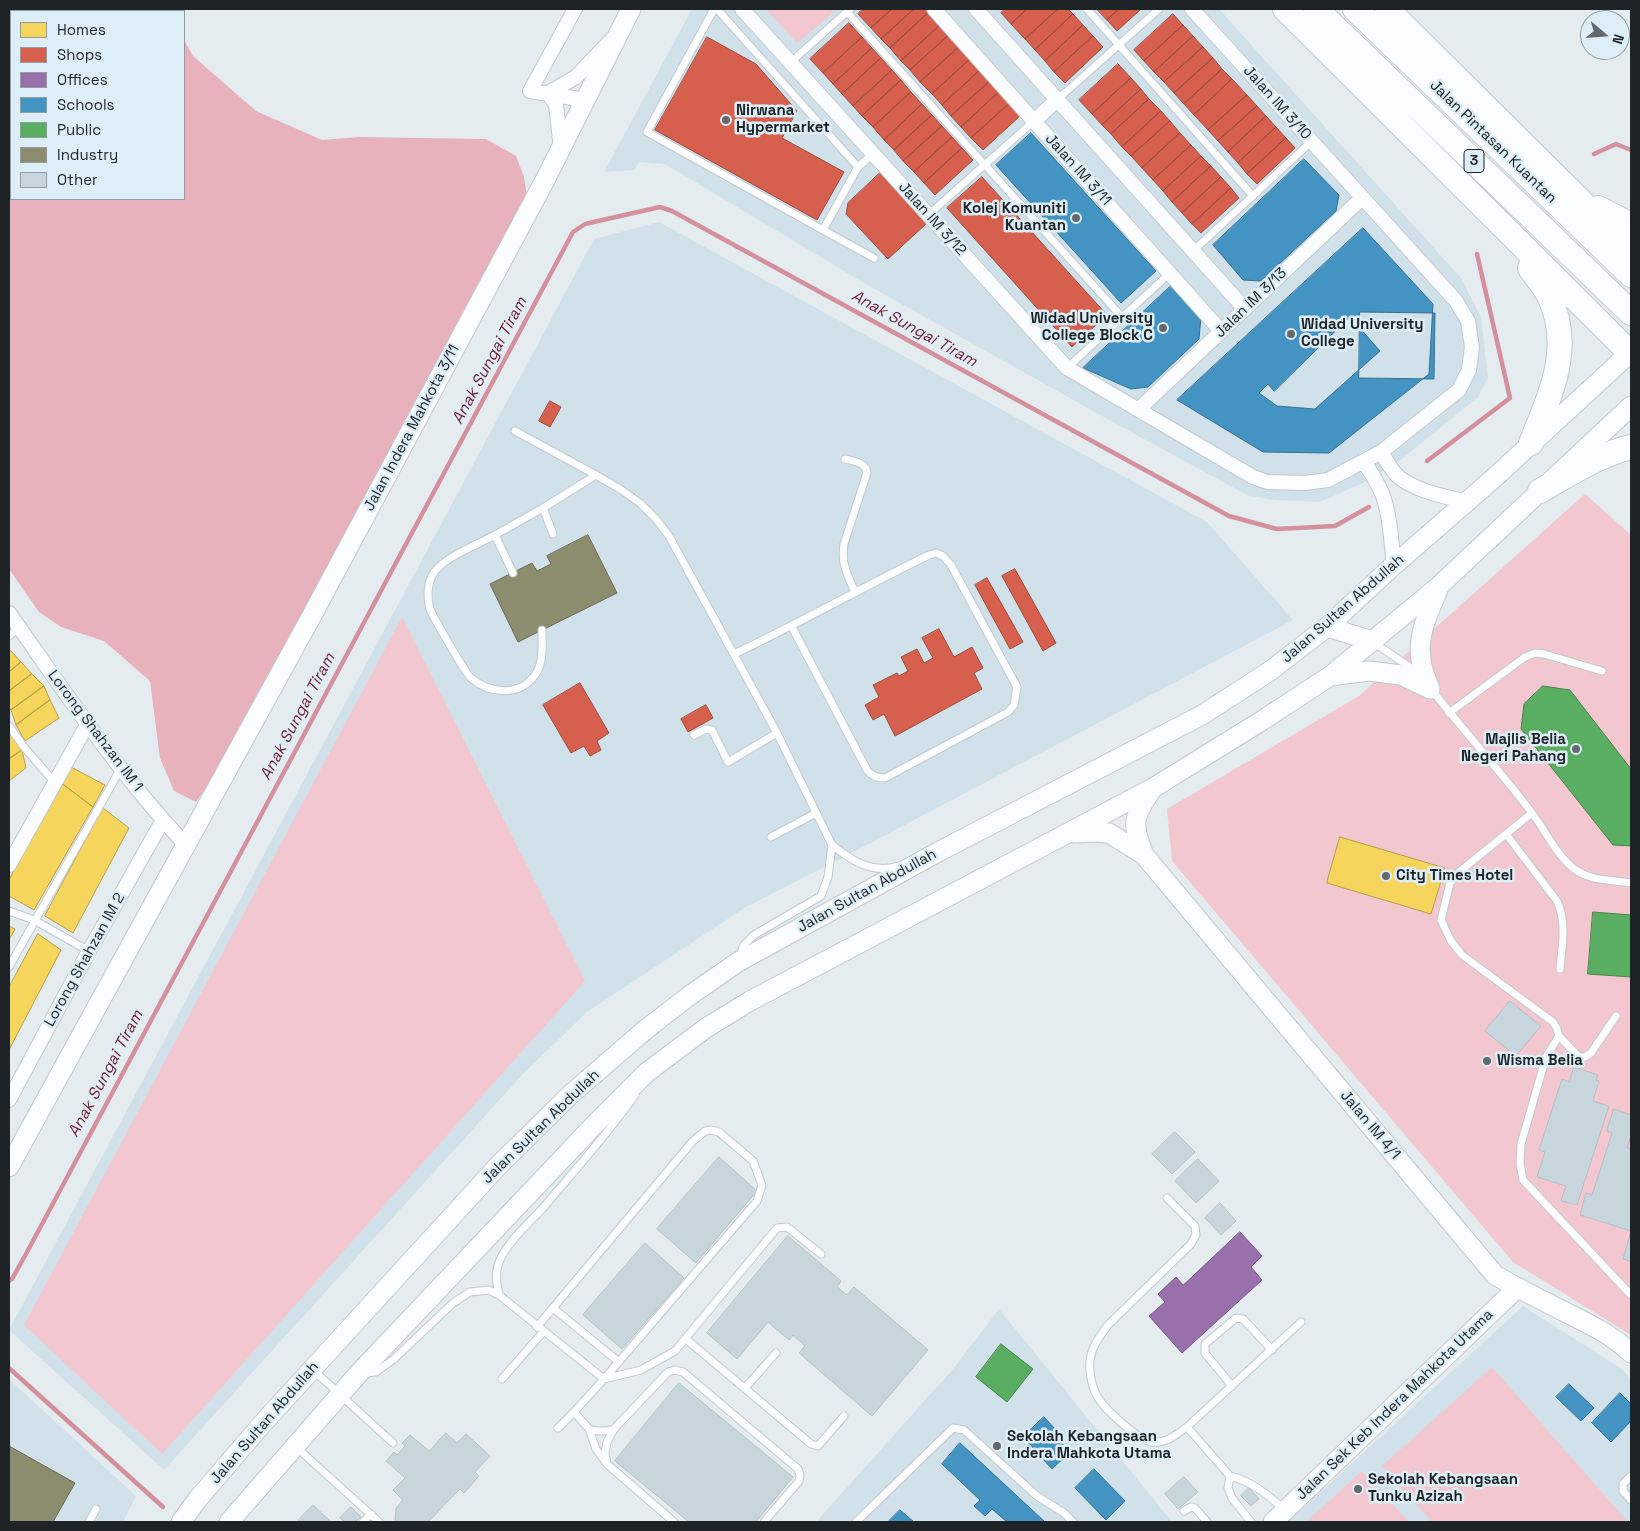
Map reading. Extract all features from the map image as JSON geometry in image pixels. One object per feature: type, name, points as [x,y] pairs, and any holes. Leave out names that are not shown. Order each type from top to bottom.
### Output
[{"type":"highway","points":[[1285,9],[1631,353]]},
{"type":"highway","name":"Jalan Pintasan Kuantan","points":[[1316,9],[1631,313]]},
{"type":"highway","name":"Jalan Pintasan Kuantan","points":[[1355,9],[1631,275]]},
{"type":"highway","points":[[1387,9],[1631,251]]},
{"type":"highway","points":[[1576,197],[1631,226]]},
{"type":"highway","points":[[1499,223],[1549,296],[1558,320],[1560,356],[1555,378],[1531,444]]},
{"type":"highway","points":[[1593,316],[1612,321],[1631,319]]},
{"type":"highway","points":[[1540,491],[1597,459],[1631,447]]},
{"type":"main road","name":"Jalan Indera Mahkota 3/11","points":[[9,1167],[315,610],[561,148],[631,9]]},
{"type":"main road","name":"Jalan Sultan Abdullah","points":[[181,1522],[203,1493],[312,1369],[498,1166],[544,1120],[645,1030],[738,962],[938,852],[1202,715],[1270,671],[1327,627],[1631,353]]},
{"type":"main road","points":[[229,1522],[340,1393],[646,1072],[706,1028],[775,987],[1153,788],[1330,676],[1439,586],[1631,406]]},
{"type":"main road","points":[[1430,689],[1423,672],[1420,657],[1426,620],[1439,586]]},
{"type":"main road","points":[[1327,627],[1373,641]]},
{"type":"main road","points":[[1330,676],[1369,670],[1401,675],[1430,689]]},
{"type":"main road","name":"Jalan IM 4/1","points":[[1153,788],[1142,805],[1134,826],[1135,834],[1144,855],[1495,1275],[1600,1329],[1621,1343],[1631,1353]]},
{"type":"main road","name":"Jalan IM 4/1","points":[[1069,833],[1109,833],[1144,855]]},
{"type":"main road","name":"Jalan Sek Keb Indera Mahkota Utama","points":[[1279,1517],[1517,1288]]},
{"type":"street","points":[[576,9],[530,91],[585,100]]},
{"type":"street","name":"Jalan IM 3/12","points":[[742,9],[1067,368],[1253,478],[1267,482],[1305,483],[1328,480],[1382,452]]},
{"type":"street","name":"Jalan IM 3/11","points":[[934,9],[1222,331]]},
{"type":"street","points":[[976,9],[1245,309]]},
{"type":"street","name":"Jalan IM 3/10","points":[[1192,9],[1456,301],[1468,321],[1472,347],[1469,370],[1459,390],[1382,452]]},
{"type":"street","points":[[548,93],[576,76],[618,34]]},
{"type":"street","points":[[548,93],[556,105],[561,148]]},
{"type":"street","points":[[1034,121],[1058,100]]},
{"type":"street","name":"Jalan IM 3/13","points":[[1139,409],[1362,198]]},
{"type":"street","points":[[1382,452],[1389,466],[1405,481],[1423,490],[1467,502]]},
{"type":"street","points":[[1364,462],[1376,480],[1384,499],[1389,520],[1394,565]]},
{"type":"street","name":"Lorong Shahzan IM 1","points":[[9,613],[14,632],[121,768],[186,845]]},
{"type":"street","points":[[9,865],[12,848],[55,783],[87,725]]},
{"type":"street","name":"Lorong Shahzan IM 2","points":[[9,1100],[89,951],[163,820]]},
{"type":"lane","points":[[858,167],[716,9],[647,132],[874,258]]},
{"type":"lane","points":[[1088,9],[1253,196]]},
{"type":"lane","points":[[1058,100],[1159,9]]},
{"type":"lane","points":[[791,62],[849,10],[1122,317]]},
{"type":"lane","points":[[928,215],[1034,121]]},
{"type":"lane","points":[[1193,251],[1312,142]]},
{"type":"lane","points":[[823,230],[858,167],[873,154]]},
{"type":"lane","points":[[1067,368],[1170,273]]},
{"type":"lane","points":[[515,431],[596,475],[640,503],[656,519],[669,536],[777,733],[832,845],[850,860],[872,868],[895,867],[938,852]]},
{"type":"lane","points":[[845,459],[864,465],[868,473],[842,555],[846,572],[855,592]]},
{"type":"lane","points":[[542,630],[542,656],[536,674],[524,685],[507,692],[493,690],[481,685],[469,676],[430,610],[427,593],[432,576],[437,567],[445,561],[543,508],[596,475]]},
{"type":"lane","points":[[543,508],[553,534]]},
{"type":"lane","points":[[495,535],[513,573]]},
{"type":"lane","points":[[734,654],[792,627],[855,592],[936,553],[943,556],[951,565],[1017,687],[1014,705],[1008,712],[884,778],[877,778],[866,770],[792,627]]},
{"type":"lane","points":[[1373,641],[1412,668],[1532,813],[1564,859],[1573,868],[1596,879],[1631,883]]},
{"type":"lane","points":[[1449,713],[1525,657],[1535,653],[1602,671]]},
{"type":"lane","points":[[9,726],[24,747],[55,783]]},
{"type":"lane","points":[[694,735],[706,729],[712,730],[728,762],[777,733]]},
{"type":"lane","points":[[9,967],[121,768]]},
{"type":"lane","points":[[771,837],[816,813]]},
{"type":"lane","points":[[1532,813],[1459,872],[1450,883],[1441,920],[1451,941],[1462,956],[1553,1022],[1559,1036],[1578,1058],[1586,1057],[1591,1053],[1616,1016]]},
{"type":"lane","points":[[1506,834],[1557,901],[1562,912],[1560,969]]},
{"type":"lane","points":[[738,962],[744,945],[754,935],[821,896],[828,877],[832,845]]},
{"type":"lane","points":[[9,911],[34,920],[89,951]]},
{"type":"lane","points":[[1559,1036],[1546,1057],[1521,1144],[1520,1164],[1523,1180],[1631,1296]]},
{"type":"lane","points":[[499,1295],[496,1276],[498,1264],[508,1248],[622,1114],[636,1095],[646,1072]]},
{"type":"lane","points":[[502,1379],[540,1330],[553,1308],[692,1142],[705,1130],[718,1132],[753,1161],[762,1186],[757,1201],[604,1380],[558,1428]]},
{"type":"lane","points":[[1168,1198],[1195,1226],[1196,1234],[1191,1244],[1108,1325],[1098,1340],[1091,1354],[1089,1368],[1096,1396],[1108,1410],[1142,1439],[1154,1442],[1168,1440],[1187,1427],[1301,1322]]},
{"type":"lane","points":[[604,1380],[641,1370],[674,1351],[777,1228],[786,1227],[820,1254]]},
{"type":"lane","points":[[359,1373],[376,1372],[394,1358],[453,1303],[470,1292],[489,1290],[499,1295],[604,1380]]},
{"type":"lane","points":[[553,1308],[619,1362]]},
{"type":"lane","points":[[1232,1386],[1205,1353],[1205,1344],[1236,1318],[1243,1319],[1272,1350]]},
{"type":"lane","points":[[686,1339],[811,1444],[818,1446],[844,1416]]},
{"type":"lane","points":[[745,1388],[776,1353]]},
{"type":"lane","points":[[312,1369],[393,1443]]},
{"type":"lane","points":[[607,1464],[606,1442],[614,1429],[668,1372],[675,1370],[683,1372],[798,1469],[800,1475],[798,1481],[764,1522]]},
{"type":"lane","points":[[574,1412],[589,1429],[596,1449],[607,1464],[674,1522]]},
{"type":"lane","points":[[1187,1427],[1230,1476],[1238,1478],[1272,1497],[1279,1517]]},
{"type":"lane","points":[[856,1522],[953,1428],[964,1430],[1037,1496],[1064,1513],[1073,1522]]},
{"type":"lane","points":[[589,1429],[604,1432],[614,1429]]},
{"type":"lane","points":[[295,1445],[379,1522]]},
{"type":"lane","points":[[1230,1476],[1228,1488],[1232,1498],[1251,1522]]},
{"type":"lane","points":[[1631,1476],[1623,1484],[1623,1492],[1631,1500]]},
{"type":"lane","points":[[1184,1511],[1191,1506],[1207,1522]]},
{"type":"lane","points":[[89,1522],[96,1510]]},
{"type":"lane","points":[[363,1522],[371,1514]]},
{"type":"shaded area","points":[[9,9],[142,10],[10,10],[10,200],[185,200],[185,42],[193,56],[256,111],[322,140],[359,137],[486,139],[516,156],[524,177],[529,210],[250,726],[196,802],[174,791],[160,758],[150,681],[104,641],[61,627],[39,612],[9,569]]},
{"type":"shaded area","points":[[692,9],[1219,9],[1461,278],[1481,317],[1488,378],[1478,397],[1402,459],[1367,481],[1320,502],[1275,500],[1249,496],[864,283],[665,164],[639,162],[635,170],[604,172]]},
{"type":"shaded area","points":[[766,9],[837,9],[799,42],[796,42]]},
{"type":"shaded area","points":[[659,222],[1207,522],[1293,620],[746,907],[587,1012],[523,1074],[164,1470],[9,1330],[594,239]]},
{"type":"shaded area","name":"Wisma Belia","points":[[1585,494],[1631,535],[1631,1335],[1513,1262],[1172,861],[1167,809],[1359,696]]},
{"type":"shaded area","points":[[402,617],[585,981],[162,1454],[24,1325]]},
{"type":"shaded area","points":[[1523,1306],[1622,1369],[1631,1379],[1631,1522],[1288,1522]]},
{"type":"shaded area","name":"Sekolah Kebangsaan Indera Mahkota Utama","points":[[999,1309],[1172,1522],[816,1522],[953,1369]]},
{"type":"shaded area","points":[[1492,1367],[1627,1521],[1432,1522],[1382,1466]]},
{"type":"shaded area","points":[[9,1379],[136,1496],[123,1522],[9,1522]]},
{"type":"shaded area","points":[[1362,1471],[1409,1522],[1306,1522]]},
{"type":"building: Homes","points":[[11,651],[21,662],[9,672],[9,652]]},
{"type":"building: Homes","points":[[21,662],[32,674],[9,691],[9,672]]},
{"type":"building: Homes","points":[[32,674],[44,686],[11,710],[9,708],[9,691]]},
{"type":"building: Homes","points":[[44,686],[50,700],[16,725],[11,710]]},
{"type":"building: Homes","points":[[50,700],[59,718],[25,741],[16,725]]},
{"type":"building: Homes","points":[[11,735],[22,750],[9,759],[9,736]]},
{"type":"building: Homes","points":[[22,750],[26,768],[9,781],[9,759]]},
{"type":"building: Homes","points":[[69,766],[105,785],[93,807],[60,782]]},
{"type":"building: Homes","points":[[60,782],[93,807],[34,910],[9,896],[9,880]]},
{"type":"building: Homes","points":[[103,808],[129,828],[73,933],[45,916]]},
{"type":"building: Homes","name":"City Times Hotel","points":[[1340,837],[1445,868],[1431,914],[1327,883]]},
{"type":"building: Homes","points":[[9,926],[15,929],[9,940]]},
{"type":"building: Homes","points":[[38,934],[61,950],[9,1050],[9,987]]},
{"type":"building: Shops","points":[[863,9],[892,9],[871,28],[858,14]]},
{"type":"building: Shops","points":[[892,9],[914,9],[881,39],[871,28]]},
{"type":"building: Shops","points":[[914,9],[925,9],[928,13],[890,48],[881,39]]},
{"type":"building: Shops","points":[[1005,9],[1027,9],[1011,24],[1001,13]]},
{"type":"building: Shops","points":[[1027,9],[1058,9],[1025,39],[1011,24]]},
{"type":"building: Shops","points":[[1058,9],[1068,9],[1073,14],[1035,50],[1025,39]]},
{"type":"building: Shops","points":[[1097,9],[1119,9],[1107,20]]},
{"type":"building: Shops","points":[[1119,9],[1141,9],[1117,31],[1107,20]]},
{"type":"building: Shops","points":[[928,13],[940,25],[901,61],[890,48]]},
{"type":"building: Shops","points":[[1073,14],[1083,25],[1045,61],[1035,50]]},
{"type":"building: Shops","points":[[1173,14],[1183,25],[1144,61],[1134,50]]},
{"type":"building: Shops","points":[[849,23],[862,37],[823,73],[810,59]]},
{"type":"building: Shops","points":[[940,25],[949,35],[910,70],[901,61]]},
{"type":"building: Shops","points":[[1083,25],[1093,36],[1054,72],[1045,61]]},
{"type":"building: Shops","points":[[1183,25],[1193,36],[1154,72],[1144,61]]},
{"type":"building: Shops","points":[[949,35],[959,47],[920,82],[910,70]]},
{"type":"building: Shops","points":[[1093,36],[1103,47],[1065,83],[1054,72]]},
{"type":"building: Shops","points":[[1193,36],[1203,47],[1164,82],[1154,72]]},
{"type":"building: Shops","name":"Nirwana Hypermarket","points":[[707,37],[756,64],[797,111],[782,138],[844,172],[817,220],[655,130]]},
{"type":"building: Shops","points":[[862,37],[872,48],[833,84],[823,73]]},
{"type":"building: Shops","points":[[959,47],[970,59],[932,94],[920,82]]},
{"type":"building: Shops","points":[[1203,47],[1213,58],[1174,93],[1164,82]]},
{"type":"building: Shops","points":[[872,48],[881,58],[842,94],[833,84]]},
{"type":"building: Shops","points":[[881,58],[892,70],[853,106],[842,94]]},
{"type":"building: Shops","points":[[1213,58],[1222,69],[1184,104],[1174,93]]},
{"type":"building: Shops","points":[[970,59],[980,70],[942,105],[932,94]]},
{"type":"building: Shops","points":[[1118,64],[1131,78],[1092,114],[1079,100]]},
{"type":"building: Shops","points":[[1222,69],[1232,79],[1194,115],[1184,104]]},
{"type":"building: Shops","points":[[892,70],[901,80],[862,116],[853,106]]},
{"type":"building: Shops","points":[[980,70],[990,81],[951,116],[942,105]]},
{"type":"building: Shops","points":[[1131,78],[1141,89],[1102,125],[1092,114]]},
{"type":"building: Shops","points":[[1232,79],[1247,95],[1208,130],[1194,115]]},
{"type":"building: Shops","points":[[901,80],[911,92],[873,127],[862,116]]},
{"type":"building: Shops","points":[[990,81],[1000,91],[961,127],[951,116]]},
{"type":"building: Shops","points":[[1141,89],[1149,99],[1111,134],[1102,125]]},
{"type":"building: Shops","points":[[1000,91],[1010,103],[971,138],[961,127]]},
{"type":"building: Shops","points":[[911,92],[922,104],[884,140],[873,127]]},
{"type":"building: Shops","points":[[1247,95],[1257,106],[1218,141],[1208,130]]},
{"type":"building: Shops","points":[[1149,99],[1161,111],[1122,147],[1111,134]]},
{"type":"building: Shops","points":[[1010,103],[1021,115],[983,150],[971,138]]},
{"type":"building: Shops","points":[[922,104],[932,115],[894,150],[884,140]]},
{"type":"building: Shops","points":[[1257,106],[1266,116],[1228,152],[1218,141]]},
{"type":"building: Shops","points":[[1161,111],[1170,121],[1131,156],[1122,147]]},
{"type":"building: Shops","points":[[932,115],[942,126],[903,161],[894,150]]},
{"type":"building: Shops","points":[[1266,116],[1276,127],[1238,163],[1228,152]]},
{"type":"building: Shops","points":[[1170,121],[1180,133],[1142,168],[1131,156]]},
{"type":"building: Shops","points":[[942,126],[952,137],[914,172],[903,161]]},
{"type":"building: Shops","points":[[1276,127],[1286,138],[1247,174],[1238,163]]},
{"type":"building: Shops","points":[[1180,133],[1191,145],[1153,180],[1142,168]]},
{"type":"building: Shops","points":[[952,137],[962,148],[924,183],[914,172]]},
{"type":"building: Shops","points":[[1286,138],[1295,148],[1257,184],[1247,174]]},
{"type":"building: Shops","points":[[1191,145],[1201,156],[1163,191],[1153,180]]},
{"type":"building: Shops","points":[[962,148],[973,160],[935,195],[924,183]]},
{"type":"building: Shops","points":[[1201,156],[1211,166],[1172,202],[1163,191]]},
{"type":"building: Shops","points":[[1211,166],[1221,177],[1182,213],[1172,202]]},
{"type":"building: Shops","points":[[880,173],[927,223],[888,259],[846,214],[848,203]]},
{"type":"building: Shops","points":[[982,177],[1107,315],[1072,347],[947,208]]},
{"type":"building: Shops","points":[[1221,177],[1231,188],[1192,224],[1182,213]]},
{"type":"building: Shops","points":[[1231,188],[1239,198],[1201,233],[1192,224]]},
{"type":"building: Shops","points":[[550,401],[561,407],[550,427],[539,421]]},
{"type":"building: Shops","points":[[1015,569],[1056,643],[1043,651],[1002,576]]},
{"type":"building: Shops","points":[[987,578],[1023,642],[1010,649],[975,585]]},
{"type":"building: Shops","points":[[939,629],[954,657],[972,647],[983,668],[974,673],[982,689],[895,736],[884,714],[873,720],[865,705],[879,697],[873,685],[897,673],[899,676],[908,671],[901,657],[917,649],[924,663],[933,658],[922,638]]},
{"type":"building: Shops","points":[[580,683],[609,733],[597,741],[601,750],[590,756],[584,746],[571,753],[543,705]]},
{"type":"building: Shops","points":[[706,705],[713,718],[688,732],[681,719]]},
{"type":"building: Offices","points":[[1240,1232],[1262,1256],[1251,1267],[1262,1280],[1182,1353],[1149,1316],[1165,1302],[1158,1294],[1176,1277],[1183,1285]]},
{"type":"building: Schools","name":"Kolej Komuniti Kuantan","points":[[1031,133],[1156,271],[1121,303],[996,165]]},
{"type":"building: Schools","points":[[1304,159],[1339,195],[1336,211],[1261,281],[1243,280],[1213,245]]},
{"type":"building: Schools","name":"Widad University College","points":[[1363,228],[1433,304],[1429,374],[1329,453],[1263,452],[1177,400]],"holes":[[[1350,317],[1380,351],[1315,409],[1277,406],[1259,393],[1268,384],[1274,391]]]},
{"type":"building: Schools","name":"Widad University College Block C","points":[[1172,285],[1201,317],[1199,339],[1148,387],[1131,389],[1083,368]]},
{"type":"building: Schools","points":[[1360,312],[1435,313],[1434,379],[1359,378]]},
{"type":"building: Schools","points":[[1569,1384],[1594,1408],[1581,1421],[1556,1397]]},
{"type":"building: Schools","points":[[1620,1393],[1631,1404],[1631,1421],[1611,1442],[1592,1423]]},
{"type":"building: Schools","points":[[1044,1417],[1056,1430],[1052,1433],[1070,1452],[1052,1469],[1023,1437]]},
{"type":"building: Schools","points":[[960,1443],[1045,1522],[1007,1522],[992,1509],[985,1516],[974,1506],[980,1500],[942,1464]]},
{"type":"building: Schools","points":[[1094,1469],[1125,1501],[1106,1520],[1075,1488]]},
{"type":"building: Schools","points":[[900,1510],[914,1522],[888,1522]]},
{"type":"building: Public","name":"Majlis Belia Negeri Pahang","points":[[1543,686],[1570,690],[1631,769],[1631,846],[1613,845],[1521,729],[1524,704]]},
{"type":"building: Public","points":[[1593,912],[1631,915],[1631,977],[1588,974]]},
{"type":"building: Public","points":[[1001,1344],[1033,1369],[1007,1402],[976,1377]]},
{"type":"building: Industry","points":[[588,535],[617,593],[518,642],[490,584],[532,563],[537,571],[551,564],[547,556]]},
{"type":"building: Industry","points":[[9,1446],[75,1483],[53,1522],[9,1522]]},
{"type":"building: Other","points":[[1510,1001],[1541,1026],[1516,1056],[1485,1031]]},
{"type":"building: Other","points":[[1574,1067],[1598,1075],[1596,1080],[1599,1081],[1593,1101],[1609,1106],[1577,1205],[1561,1201],[1566,1186],[1537,1177],[1545,1152],[1539,1150],[1562,1079],[1569,1082]]},
{"type":"building: Other","points":[[1614,1109],[1631,1115],[1631,1136],[1627,1148],[1631,1149],[1631,1231],[1580,1215],[1586,1193],[1592,1195],[1612,1133],[1607,1131]]},
{"type":"building: Other","points":[[1175,1132],[1195,1152],[1172,1174],[1152,1154]]},
{"type":"building: Other","points":[[719,1157],[757,1191],[696,1263],[657,1229]]},
{"type":"building: Other","points":[[1198,1159],[1219,1181],[1196,1203],[1175,1181]]},
{"type":"building: Other","points":[[1220,1203],[1236,1221],[1221,1235],[1205,1218]]},
{"type":"building: Other","points":[[1631,1231],[1631,1261],[1623,1259]]},
{"type":"building: Other","points":[[788,1236],[841,1281],[837,1287],[847,1295],[854,1287],[928,1350],[872,1416],[799,1353],[805,1346],[793,1335],[789,1340],[768,1322],[737,1359],[707,1333]]},
{"type":"building: Other","points":[[645,1243],[684,1278],[622,1349],[583,1315]]},
{"type":"building: Other","points":[[679,1383],[793,1477],[756,1522],[689,1522],[615,1461]]},
{"type":"building: Other","points":[[446,1433],[457,1443],[466,1434],[490,1456],[475,1472],[479,1476],[464,1493],[460,1489],[428,1522],[395,1522],[396,1508],[403,1500],[393,1490],[405,1478],[386,1461],[394,1452],[397,1455],[405,1446],[402,1443],[410,1435],[429,1451]]},
{"type":"building: Other","points":[[1184,1477],[1198,1492],[1178,1509],[1165,1494]]},
{"type":"building: Other","points":[[1249,1488],[1259,1499],[1251,1506],[1241,1496]]},
{"type":"building: Other","points":[[313,1505],[331,1522],[297,1522]]},
{"type":"building: Other","points":[[351,1507],[361,1517],[355,1522],[345,1522],[340,1518]]},
{"type":"waterway","points":[[1594,154],[1616,144],[1631,150]]},
{"type":"waterway","name":"Anak Sungai Tiram","points":[[9,1281],[26,1254],[573,232],[585,224],[660,207],[672,211],[1229,516],[1277,529],[1335,526],[1369,507]]},
{"type":"waterway","points":[[1427,461],[1510,398],[1477,254]]},
{"type":"waterway","points":[[9,1368],[163,1507]]},
{"type":"place","name":"Nirwana Hypermarket","points":[[726,120]]},
{"type":"place","name":"Kolej Komuniti Kuantan","points":[[1076,218]]},
{"type":"place","name":"Widad University College Block C","points":[[1163,328]]},
{"type":"place","name":"Widad University College","points":[[1291,334]]},
{"type":"place","name":"Majlis Belia Negeri Pahang","points":[[1576,749]]},
{"type":"place","name":"City Times Hotel","points":[[1386,876]]},
{"type":"place","name":"Wisma Belia","points":[[1487,1061]]},
{"type":"place","name":"Sekolah Kebangsaan Indera Mahkota Utama","points":[[997,1446]]},
{"type":"place","name":"Sekolah Kebangsaan Tunku Azizah","points":[[1358,1489]]}]
